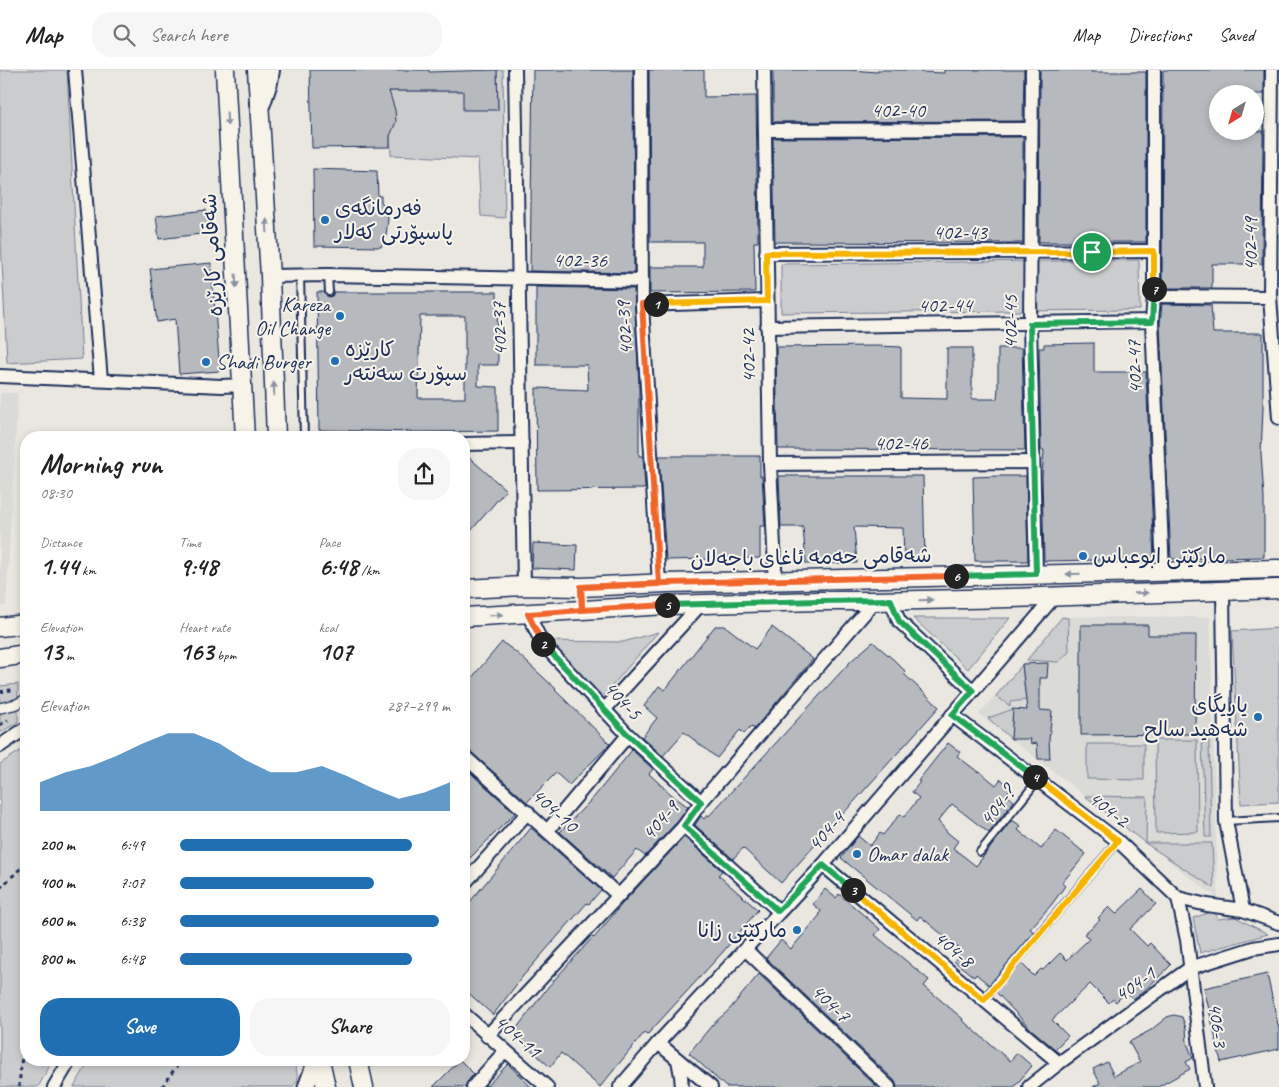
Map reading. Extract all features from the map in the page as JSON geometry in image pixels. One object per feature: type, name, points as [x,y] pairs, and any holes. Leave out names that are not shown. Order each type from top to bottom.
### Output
[{"type":"main road","name":"شەقامی کارێزە","points":[[225,70],[245,431]]},
{"type":"main road","points":[[258,70],[270,276],[276,431]]},
{"type":"main road","points":[[260,103],[269,70]]},
{"type":"main road","name":"شەقامی حەمە ئاغای باجەلان","points":[[470,589],[1279,569]]},
{"type":"main road","points":[[581,587],[582,610]]},
{"type":"main road","name":"شەقامی حەمە ئاغای باجەلان","points":[[470,617],[701,604],[883,601],[1279,589]]},
{"type":"main road","points":[[0,627],[20,625]]},
{"type":"main road","points":[[0,658],[20,655]]},
{"type":"main road","points":[[321,1066],[326,1087]]},
{"type":"main road","points":[[359,1066],[364,1087]]},
{"type":"street","points":[[75,70],[101,380]]},
{"type":"street","name":"402-37","points":[[515,70],[524,586]]},
{"type":"street","name":"402-39","points":[[641,70],[642,304],[659,584]]},
{"type":"street","name":"402-42","points":[[764,70],[770,464],[775,567],[773,582]]},
{"type":"street","name":"402-45","points":[[1032,70],[1030,324],[1036,574]]},
{"type":"street","name":"402-47","points":[[1154,70],[1154,296],[1152,322],[1162,571]]},
{"type":"street","name":"402-49","points":[[1272,70],[1275,213],[1270,297],[1279,418]]},
{"type":"street","name":"402-40","points":[[765,130],[1031,129]]},
{"type":"street","name":"402-43","points":[[766,253],[1154,251]]},
{"type":"street","name":"402-36","points":[[270,276],[328,274],[642,281]]},
{"type":"street","points":[[1154,296],[1270,297]]},
{"type":"street","points":[[642,304],[767,301]]},
{"type":"street","name":"402-44","points":[[768,327],[1152,322]]},
{"type":"street","points":[[0,376],[222,386],[242,385]]},
{"type":"street","points":[[470,444],[522,443]]},
{"type":"street","name":"402-46","points":[[770,464],[1032,462]]},
{"type":"street","points":[[1223,591],[1226,821],[1243,910]]},
{"type":"street","name":"404-4","points":[[620,1087],[778,911],[823,865],[1055,596]]},
{"type":"street","points":[[883,601],[899,621],[973,691]]},
{"type":"street","name":"404-9","points":[[487,1036],[684,826],[701,802],[883,601]]},
{"type":"street","points":[[604,710],[701,604]]},
{"type":"street","name":"404-5","points":[[528,614],[542,643],[628,735],[701,802]]},
{"type":"street","points":[[0,708],[20,702]]},
{"type":"street","name":"404-2","points":[[952,715],[1118,841],[1178,898]]},
{"type":"street","points":[[0,746],[20,732]]},
{"type":"street","points":[[548,830],[628,735]]},
{"type":"street","name":"404-10","points":[[470,761],[618,895]]},
{"type":"street","points":[[470,877],[528,812]]},
{"type":"street","points":[[684,826],[778,911]]},
{"type":"street","name":"404-8","points":[[823,865],[1058,1063]]},
{"type":"street","points":[[1190,968],[1187,940],[1178,898],[1207,905],[1243,910],[1279,923]]},
{"type":"street","name":"404-1","points":[[1029,1087],[1058,1063],[1190,968],[1253,948],[1279,944]]},
{"type":"street","name":"404-7","points":[[745,949],[889,1087]]},
{"type":"street","name":"406-3","points":[[1190,968],[1205,1087]]},
{"type":"street","name":"404-11","points":[[470,1020],[547,1087]]},
{"type":"street","points":[[658,1043],[704,1085]]},
{"type":"street","points":[[473,1087],[506,1052]]},
{"type":"street","points":[[678,1060],[682,1076],[682,1087]]},
{"type":"street","points":[[54,1087],[66,1066]]},
{"type":"street","points":[[306,1087],[314,1066]]},
{"type":"lane","points":[[328,274],[329,292]]},
{"type":"lane","points":[[300,275],[304,431]]},
{"type":"lane","name":"404-?","points":[[980,852],[1038,780]]},
{"type":"lane","points":[[1226,821],[1279,818]]},
{"type":"lane","points":[[984,1000],[1118,841]]},
{"type":"path","points":[[0,888],[20,869]]},
{"type":"path","points":[[19,1087],[21,1066]]},
{"type":"path","points":[[162,1087],[178,1066]]},
{"type":"shaded area","points":[[0,70],[67,70],[82,359],[7,363],[0,220]]},
{"type":"shaded area","points":[[497,70],[503,70],[505,218],[481,216],[478,159],[391,155],[390,136],[357,91],[463,91],[498,109]]},
{"type":"shaded area","points":[[1139,260],[1140,310],[781,313],[781,264]]},
{"type":"shaded area","points":[[0,393],[18,393],[6,606],[0,607]]},
{"type":"shaded area","points":[[1062,617],[1210,617],[1218,899],[979,714]]},
{"type":"shaded area","points":[[1062,617],[1068,618],[1069,652],[1058,662],[1027,660]]},
{"type":"shaded area","points":[[913,618],[1010,618],[968,669]]},
{"type":"shaded area","name":"یاریگای شەهید سالح","points":[[1279,628],[1279,802],[1241,804],[1232,631]]},
{"type":"shaded area","points":[[658,632],[600,700],[538,641],[623,642]]},
{"type":"shaded area","points":[[1022,665],[1026,700],[1010,702],[1010,706],[996,696]]},
{"type":"shaded area","points":[[18,684],[18,722],[0,733],[0,686]]},
{"type":"shaded area","points":[[1013,709],[1011,739],[988,718]]},
{"type":"shaded area","points":[[1155,740],[1197,740],[1198,832],[1156,833]]},
{"type":"shaded area","points":[[1202,740],[1209,741],[1211,837],[1205,837]]},
{"type":"shaded area","points":[[1087,744],[1144,744],[1144,780],[1087,779]]},
{"type":"shaded area","points":[[20,751],[20,1066],[50,1066],[38,1087],[0,1087],[0,764]]},
{"type":"shaded area","points":[[1085,796],[1147,797],[1146,843],[1212,843],[1214,888],[1145,843]]},
{"type":"shaded area","points":[[1214,911],[1218,919],[1235,917],[1268,934],[1200,953],[1193,918]]},
{"type":"shaded area","points":[[86,1066],[296,1066],[298,1081],[292,1087],[74,1087]]},
{"type":"building","points":[[310,70],[429,70],[429,72],[497,70],[498,110],[463,110],[463,91],[389,91],[395,110],[396,122],[390,136],[390,147],[312,148]]},
{"type":"building","points":[[533,70],[633,70],[634,273],[530,271]]},
{"type":"building","points":[[649,70],[704,70],[704,97],[756,96],[758,242],[754,242],[755,292],[650,293],[650,267],[703,267],[703,242],[650,242]]},
{"type":"building","points":[[773,70],[877,72],[877,70],[920,70],[920,72],[944,73],[944,70],[1024,70],[1023,121],[773,122]]},
{"type":"building","points":[[1040,70],[1146,72],[1146,242],[1039,242]]},
{"type":"building","points":[[1163,70],[1264,70],[1264,85],[1209,85],[1209,140],[1263,140],[1262,264],[1212,264],[1212,288],[1162,288]]},
{"type":"building","points":[[1023,137],[1023,243],[775,242],[773,138]]},
{"type":"building","points":[[313,169],[377,171],[378,196],[381,196],[388,219],[386,236],[381,247],[314,246]]},
{"type":"building","points":[[206,210],[209,233],[159,239],[156,216]]},
{"type":"building","points":[[211,263],[220,371],[179,374],[175,319],[157,322],[150,269]]},
{"type":"building","points":[[536,287],[634,289],[639,385],[639,456],[643,456],[645,489],[537,490],[536,388],[588,390],[587,365],[536,365]]},
{"type":"building","points":[[317,292],[324,292],[329,297],[334,292],[497,292],[498,365],[478,365],[478,386],[498,387],[498,431],[319,430]],"holes":[[[420,316],[465,316],[465,398],[418,398]]]},
{"type":"building","points":[[1162,304],[1211,305],[1213,333],[1263,333],[1261,453],[1264,498],[1264,557],[1171,559],[1160,324]]},
{"type":"building","points":[[1094,343],[1094,372],[1146,372],[1154,559],[1044,561],[1042,476],[1044,450],[1041,450],[1039,348],[1044,348],[1044,344]]},
{"type":"building","points":[[776,347],[901,347],[901,398],[947,399],[947,348],[972,348],[972,399],[997,399],[998,348],[1022,348],[1025,450],[778,449]]},
{"type":"building","points":[[659,456],[760,456],[765,526],[760,526],[760,558],[666,560]]},
{"type":"building","points":[[470,458],[506,490],[470,532]]},
{"type":"building","points":[[779,476],[923,476],[925,561],[904,561],[903,528],[854,527],[857,563],[806,564],[803,527],[781,527]]},
{"type":"building","points":[[1026,476],[1028,561],[975,561],[973,477]]},
{"type":"building","points":[[533,543],[577,545],[576,570],[532,568]]},
{"type":"building","points":[[1081,625],[1148,625],[1148,635],[1196,635],[1195,734],[1081,735]]},
{"type":"building","points":[[715,626],[725,626],[755,649],[772,627],[813,659],[754,729],[751,726],[744,734],[740,730],[717,758],[684,732],[663,756],[642,737],[657,718],[644,706],[659,686],[665,690]]},
{"type":"building","points":[[502,642],[517,653],[556,689],[610,744],[569,785],[556,773],[527,802],[470,751],[470,680]]},
{"type":"building","points":[[873,642],[894,660],[905,671],[903,673],[939,707],[781,883],[743,848],[733,859],[695,825],[701,816],[704,819],[707,815],[708,817],[851,661]]},
{"type":"building","points":[[1048,663],[1047,678],[1040,678],[1040,710],[1052,711],[1049,740],[1050,759],[1038,759],[1037,743],[1031,744],[1030,739],[1011,739],[1013,709],[1027,710],[1022,664]]},
{"type":"building","points":[[948,743],[960,752],[957,756],[996,785],[1001,779],[1011,788],[1006,794],[1014,801],[989,833],[952,804],[938,821],[958,841],[953,848],[976,866],[1012,820],[1021,826],[1018,830],[1041,849],[1056,830],[1086,854],[1062,883],[1065,886],[1052,904],[1030,929],[1034,932],[989,985],[976,974],[974,977],[954,961],[962,951],[920,916],[917,920],[841,858],[858,836],[870,846],[880,833],[883,835],[900,814],[904,817],[919,798],[912,792],[920,782],[918,781]]},
{"type":"building","points":[[632,750],[653,769],[649,774],[688,807],[678,821],[645,856],[637,850],[612,878],[560,832],[594,797]]},
{"type":"building","points":[[470,772],[515,813],[470,858]]},
{"type":"building","points":[[531,828],[601,890],[589,904],[587,903],[523,976],[493,1015],[470,994],[470,902]]},
{"type":"building","points":[[684,837],[722,871],[718,875],[758,910],[722,953],[647,1035],[644,1033],[600,1087],[561,1053],[550,1067],[513,1033],[548,987]]},
{"type":"building","points":[[825,889],[836,898],[839,894],[880,929],[875,935],[929,980],[924,986],[962,1020],[1010,1061],[1017,1053],[1032,1066],[1014,1087],[897,1087],[895,1081],[766,958],[781,940],[791,949],[820,915],[821,911],[813,904]]},
{"type":"building","points":[[1142,889],[1156,904],[1130,929],[1147,946],[1150,943],[1171,965],[1133,999],[1126,992],[1116,1002],[1113,999],[1109,1003],[1090,984],[1052,1020],[1068,1036],[1055,1049],[1031,1029],[996,992],[1021,963],[1034,976],[1060,953],[1067,960],[1089,939],[1084,934],[1100,920],[1098,918],[1109,907],[1116,914]]},
{"type":"building","points":[[759,974],[877,1087],[726,1087],[689,1053]]},
{"type":"building","points":[[1267,974],[1279,1029],[1279,1049],[1221,1062],[1204,988]]},
{"type":"building","points":[[1174,1015],[1182,1017],[1186,1028],[1187,1043],[1193,1058],[1186,1062],[1190,1069],[1158,1087],[1093,1087],[1100,1083],[1093,1069],[1107,1062],[1114,1076],[1140,1062],[1129,1042],[1151,1030],[1167,1017]]},
{"type":"building","points":[[508,1064],[531,1087],[484,1087],[487,1086]]},
{"type":"building","points":[[454,1066],[466,1066],[474,1074],[465,1087],[433,1087]]},
{"type":"place","name":"فەرمانگەی پاسپۆرتی کەلار","points":[[325,220]]},
{"type":"place","name":"Kareza Oil Change","points":[[340,316]]},
{"type":"place","name":"کارێزە سپۆرت سەنتەر","points":[[335,361]]},
{"type":"place","name":"Shadi Burger","points":[[206,362]]},
{"type":"place","name":"مارکێتی ابوعباس","points":[[1083,556]]},
{"type":"place","name":"یاریگای شەهید سالح","points":[[1258,717]]},
{"type":"place","name":"Omar dalak","points":[[857,854]]},
{"type":"place","name":"مارکێتی زانا","points":[[797,930]]},
{"type":"route","points":[[1092,252],[766,253],[767,301],[642,304],[659,584],[581,587],[582,610],[528,614],[542,643],[628,735],[701,802],[684,826],[778,911],[823,865],[984,1000],[1118,841],[952,715],[973,691],[899,621],[891,600],[667,605],[582,610],[581,587],[599,586],[659,584],[667,583],[773,582],[1036,574],[1030,324],[1152,322],[1154,251],[1092,252]]}]
